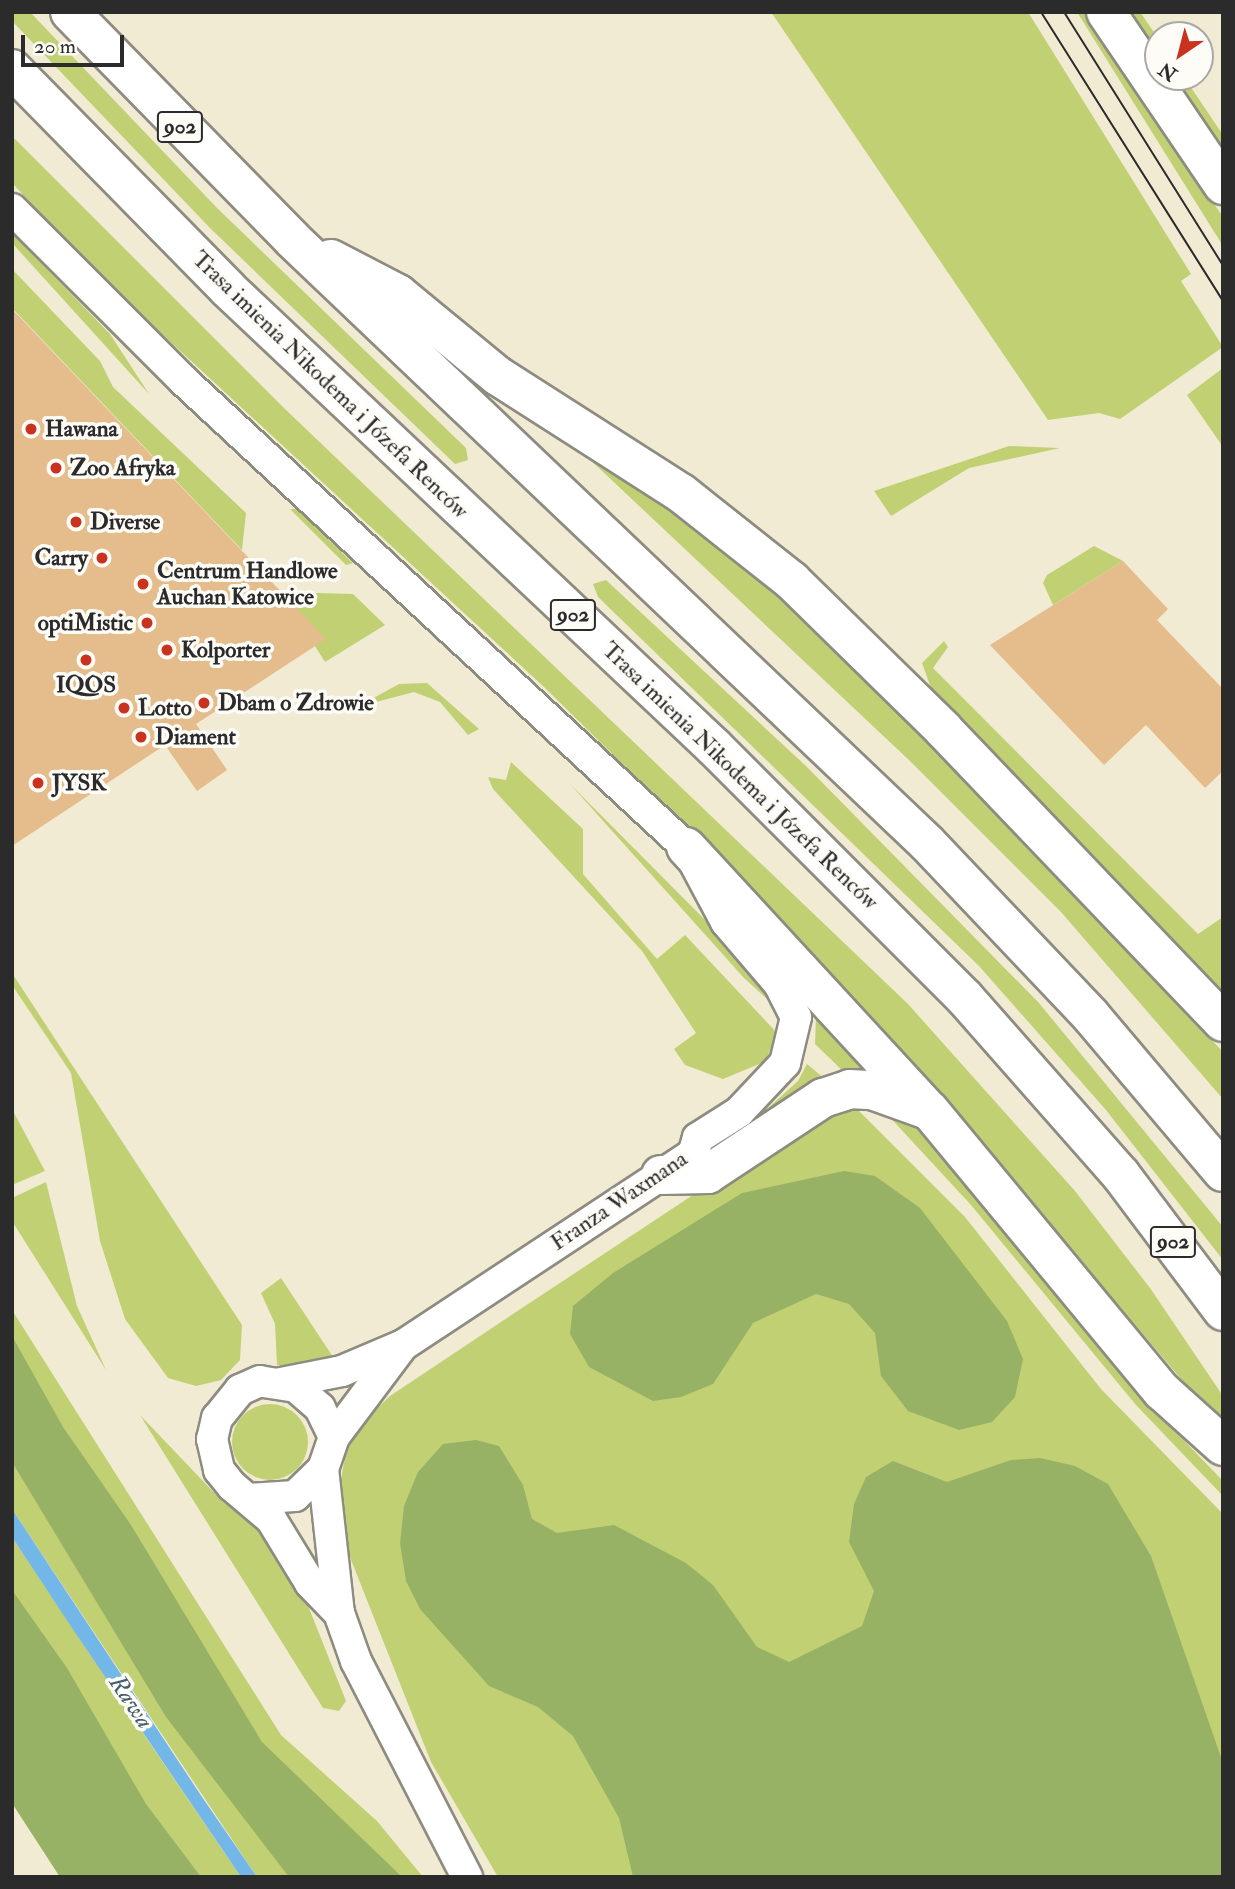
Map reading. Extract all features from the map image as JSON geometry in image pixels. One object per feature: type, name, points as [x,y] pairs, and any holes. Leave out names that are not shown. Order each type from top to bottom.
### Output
[{"type":"main road","name":"902","points":[[70,12],[292,239],[927,843],[1136,1066],[1223,1172]]},
{"type":"main road","points":[[1106,12],[1223,185]]},
{"type":"main road","name":"Trasa imienia Nikodema i Józefa Renców","points":[[12,69],[228,289],[723,757],[944,977],[1084,1130],[1223,1311]]},
{"type":"main road","points":[[292,239],[398,294],[498,376],[681,493],[792,582],[943,729],[1220,1020]]},
{"type":"main road","points":[[686,847],[930,1111],[1162,1391],[1223,1446]]},
{"type":"main road","points":[[661,1175],[708,1174],[823,1098],[850,1090],[893,1096],[930,1111]]},
{"type":"street","name":"Franza Waxmana","points":[[12,209],[184,381],[686,847],[726,922],[779,984],[796,1017],[791,1050],[773,1080],[698,1138],[693,1154],[403,1345]]},
{"type":"street","points":[[403,1345],[342,1371],[281,1383],[260,1381],[240,1390],[217,1418],[212,1439],[219,1470],[249,1499],[339,1613],[389,1734],[467,1877]]},
{"type":"street","points":[[339,1613],[323,1469],[334,1437],[403,1345]]},
{"type":"street","points":[[281,1383],[310,1396],[334,1437]]},
{"type":"street","points":[[249,1499],[295,1496],[323,1469]]},
{"type":"green space","points":[[12,12],[30,12],[218,209],[466,448],[468,460],[455,464],[210,228],[12,21]]},
{"type":"green space","points":[[771,12],[1028,12],[1191,274],[1181,281],[1223,347],[1120,419],[1099,413],[1048,420]]},
{"type":"green space","points":[[1077,12],[1084,12],[1223,217],[1223,246]]},
{"type":"green space","points":[[1128,12],[1140,12],[1146,21],[1144,21],[1144,35]]},
{"type":"green space","points":[[1182,91],[1193,91],[1223,135],[1223,152]]},
{"type":"green space","points":[[12,136],[285,409],[908,1004],[1075,1191],[1150,1288],[1223,1396],[1223,1428],[909,1060],[764,903],[544,687],[111,287],[12,183]]},
{"type":"green space","points":[[12,233],[110,334],[149,394],[12,243]]},
{"type":"green space","points":[[12,269],[100,361],[113,387],[246,513],[242,550],[12,308]]},
{"type":"green space","points":[[1223,368],[1223,447],[1187,395]]},
{"type":"green space","points":[[1009,446],[1060,448],[969,468],[891,516],[874,491]]},
{"type":"green space","points":[[587,450],[748,563],[978,790],[1223,1052],[1223,1099],[1061,912],[910,761],[584,454]]},
{"type":"green space","points":[[290,509],[297,509],[353,563],[346,565]]},
{"type":"green space","points":[[1094,546],[1123,561],[1053,605],[1043,583],[1047,575]]},
{"type":"green space","points":[[606,580],[807,767],[1039,1003],[1223,1227],[1223,1260],[1106,1110],[979,966],[598,597],[593,584]]},
{"type":"green space","points":[[281,592],[353,594],[385,625],[325,662]]},
{"type":"green space","points":[[944,641],[948,647],[933,668],[1198,934],[1223,917],[1223,996],[932,691],[922,663]]},
{"type":"green space","points":[[427,683],[479,729],[468,735],[440,702],[414,692],[357,707],[399,684]]},
{"type":"green space","points":[[511,762],[583,829],[583,874],[657,959],[685,935],[779,1035],[764,1062],[723,1079],[685,1065],[674,1049],[696,1033],[642,951],[493,789],[488,777],[506,780]]},
{"type":"green space","points":[[570,784],[735,950],[778,1009],[744,978]]},
{"type":"green space","points":[[12,973],[242,1325],[240,1360],[221,1380],[196,1386],[168,1378],[125,1319],[100,1241],[71,1073],[12,985]]},
{"type":"green space","points":[[816,1017],[822,1017],[870,1070],[848,1076],[815,1044]]},
{"type":"green space","points":[[807,1064],[826,1080],[757,1118],[798,1081]]},
{"type":"green space","points":[[873,1099],[923,1132],[1143,1398],[1223,1481],[1223,1496],[1136,1405],[971,1205]]},
{"type":"green space","points":[[848,1100],[965,1217],[1101,1389],[1223,1514],[1223,1877],[498,1877],[431,1762],[342,1537],[339,1490],[346,1452],[366,1419],[390,1396],[507,1318],[826,1107]]},
{"type":"green space","points":[[12,1109],[45,1171],[12,1185]]},
{"type":"green space","points":[[844,1171],[875,1176],[920,1208],[1007,1321],[1023,1359],[1015,1397],[992,1422],[959,1430],[908,1411],[881,1376],[875,1333],[849,1304],[816,1294],[753,1323],[713,1384],[681,1397],[653,1401],[589,1367],[570,1334],[573,1306],[613,1273],[742,1193]]},
{"type":"green space","points":[[46,1182],[77,1306],[106,1370],[12,1221],[12,1198]]},
{"type":"green space","points":[[281,1278],[335,1360],[358,1346],[355,1354],[320,1368],[277,1365],[275,1324],[261,1293]]},
{"type":"green space","points":[[12,1310],[281,1735],[377,1821],[423,1877],[257,1877],[12,1509]]},
{"type":"green space","points":[[12,1336],[63,1427],[131,1525],[262,1742],[402,1877],[289,1877],[166,1717],[12,1462]]},
{"type":"green space","points":[[270,1404],[284,1407],[297,1415],[305,1428],[308,1442],[305,1456],[297,1469],[284,1477],[270,1480],[256,1477],[243,1469],[235,1456],[232,1442],[235,1428],[243,1415],[256,1407]]},
{"type":"green space","points":[[140,1415],[222,1501],[269,1536],[299,1583],[346,1701],[339,1711],[323,1708]]},
{"type":"green space","points":[[476,1440],[499,1446],[523,1485],[532,1519],[557,1533],[614,1525],[686,1563],[713,1585],[757,1647],[789,1662],[862,1626],[874,1591],[849,1542],[854,1504],[866,1477],[893,1461],[947,1482],[1011,1460],[1040,1458],[1075,1466],[1108,1484],[1151,1556],[1223,1763],[1223,1877],[633,1877],[619,1818],[573,1736],[538,1707],[489,1686],[420,1609],[406,1581],[400,1543],[404,1506],[418,1472],[443,1444]]},
{"type":"green space","points":[[12,1537],[241,1877],[60,1877],[12,1803]]},
{"type":"green space","points":[[12,1590],[67,1668],[146,1804],[201,1877],[60,1877],[12,1803]]},
{"type":"water","name":"Rawa","points":[[12,1509],[257,1877],[241,1877],[70,1625],[12,1537]]},
{"type":"building","name":"Centrum Handlowe Auchan Katowice","points":[[12,309],[326,639],[196,724],[227,770],[197,791],[165,745],[12,846]]},
{"type":"building","points":[[1123,561],[1168,609],[1157,620],[1223,689],[1223,771],[1205,788],[1146,725],[1104,765],[990,645]]},
{"type":"tram line","points":[[1041,12],[1223,301]]},
{"type":"tram line","points":[[1064,12],[1223,265]]},
{"type":"place","name":"Hawana","points":[[31,429]]},
{"type":"place","name":"Zoo Afryka","points":[[56,468]]},
{"type":"place","name":"Diverse","points":[[76,522]]},
{"type":"place","name":"Carry","points":[[102,558]]},
{"type":"place","name":"Centrum Handlowe Auchan Katowice","points":[[143,584]]},
{"type":"place","name":"optiMistic","points":[[147,623]]},
{"type":"place","name":"Kolporter","points":[[167,650]]},
{"type":"place","name":"IQOS","points":[[86,660]]},
{"type":"place","name":"Dbam o Zdrowie","points":[[204,703]]},
{"type":"place","name":"Lotto","points":[[124,708]]},
{"type":"place","name":"Diament","points":[[141,737]]},
{"type":"place","name":"JYSK","points":[[38,783]]}]
